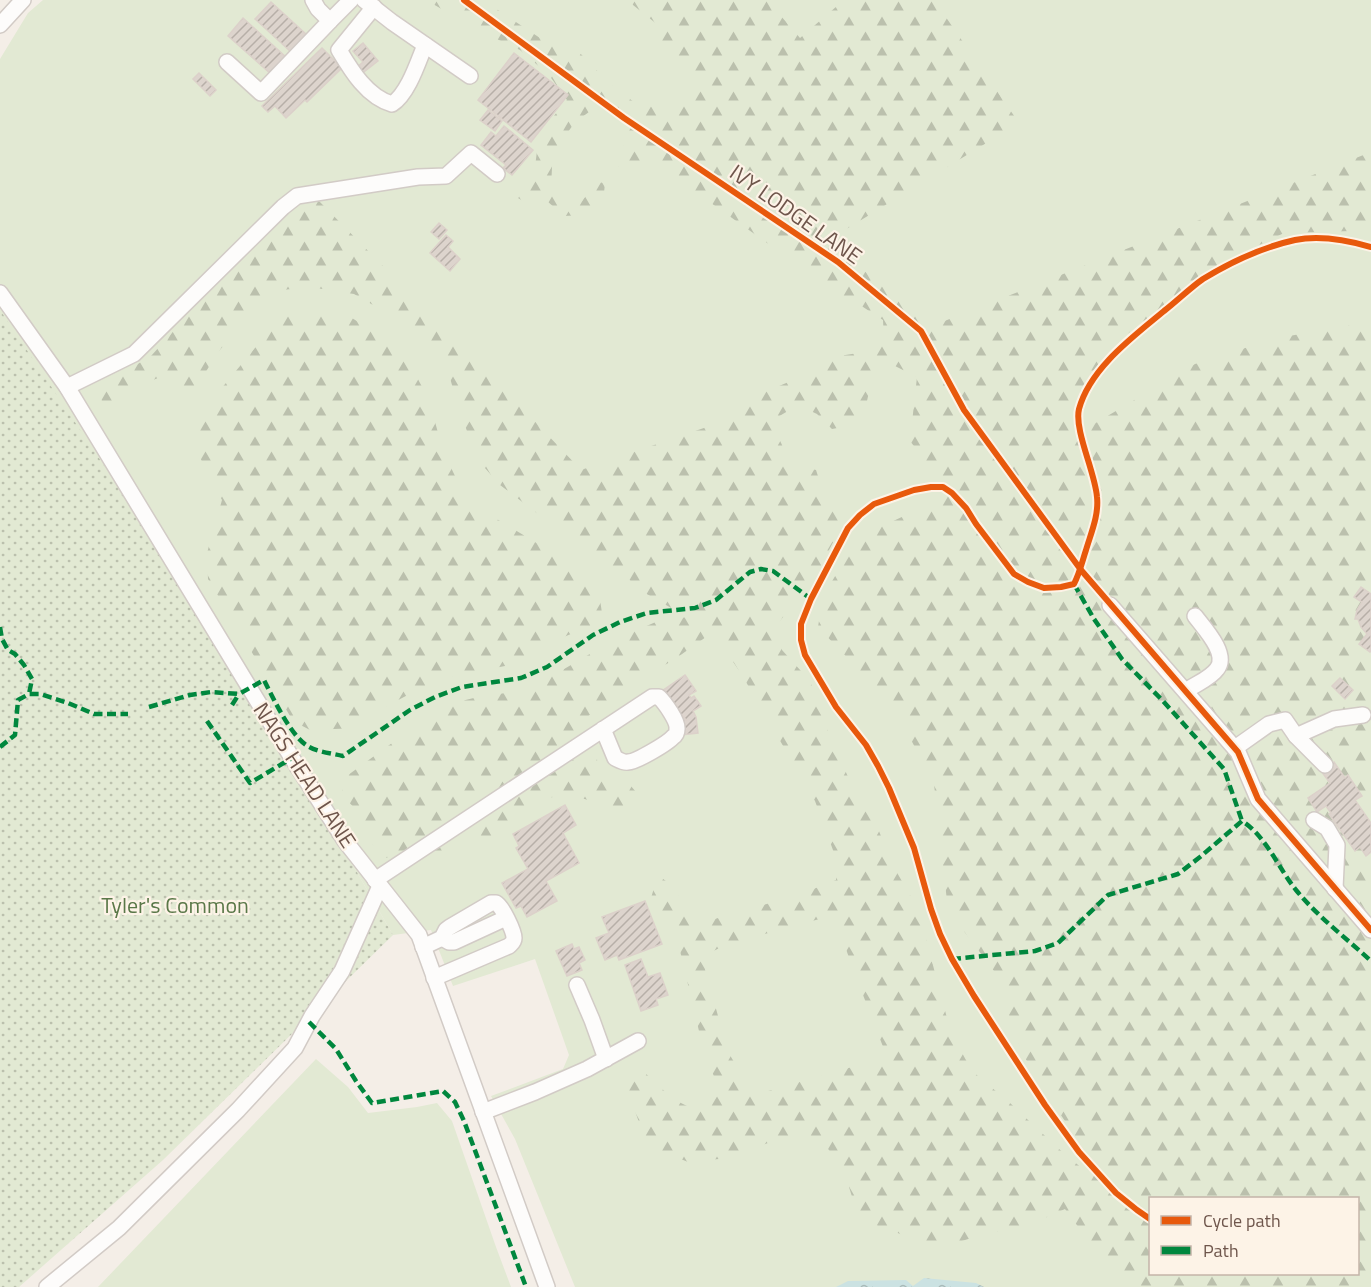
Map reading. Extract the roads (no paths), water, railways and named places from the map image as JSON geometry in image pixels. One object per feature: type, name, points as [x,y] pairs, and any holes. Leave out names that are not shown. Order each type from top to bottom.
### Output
[{"type":"street","points":[[2,17],[23,0]]},
{"type":"street","points":[[313,0],[325,27],[355,77],[388,103],[392,104],[403,94],[425,45]]},
{"type":"street","points":[[227,62],[261,93],[351,0]]},
{"type":"street","points":[[339,50],[369,4],[470,76]]},
{"type":"street","points":[[67,387],[134,354],[283,207],[297,196],[418,177],[446,176],[471,153],[497,174]]},
{"type":"street","name":"NAGS HEAD LANE","points":[[0,293],[67,387],[292,758],[345,841],[418,935],[547,1287]]},
{"type":"street","points":[[1110,605],[1235,748],[1258,799],[1371,930]]},
{"type":"street","points":[[1186,691],[1213,674],[1220,663],[1215,641],[1195,616]]},
{"type":"street","points":[[46,1287],[118,1228],[238,1110],[295,1048],[312,1016],[342,971],[377,883],[603,729],[654,696],[664,702],[676,723],[677,732],[670,740],[636,760],[626,763],[615,758],[603,729]]},
{"type":"street","points":[[1296,736],[1334,719],[1363,716]]},
{"type":"street","points":[[1235,748],[1269,724],[1285,720],[1296,736],[1325,765]]},
{"type":"street","points":[[1314,820],[1327,828],[1337,845],[1335,889]]},
{"type":"street","points":[[423,947],[442,938],[450,927],[491,903],[499,906],[514,937],[513,943],[509,946],[434,978]]},
{"type":"street","points":[[577,985],[606,1059]]},
{"type":"street","points":[[483,1112],[587,1069],[638,1041]]},
{"type":"water","points":[[924,1278],[976,1283],[984,1287],[836,1287],[848,1281],[906,1280],[913,1286]]},
{"type":"park label","name":"Tyler's Common","points":[[175,905]]}]
